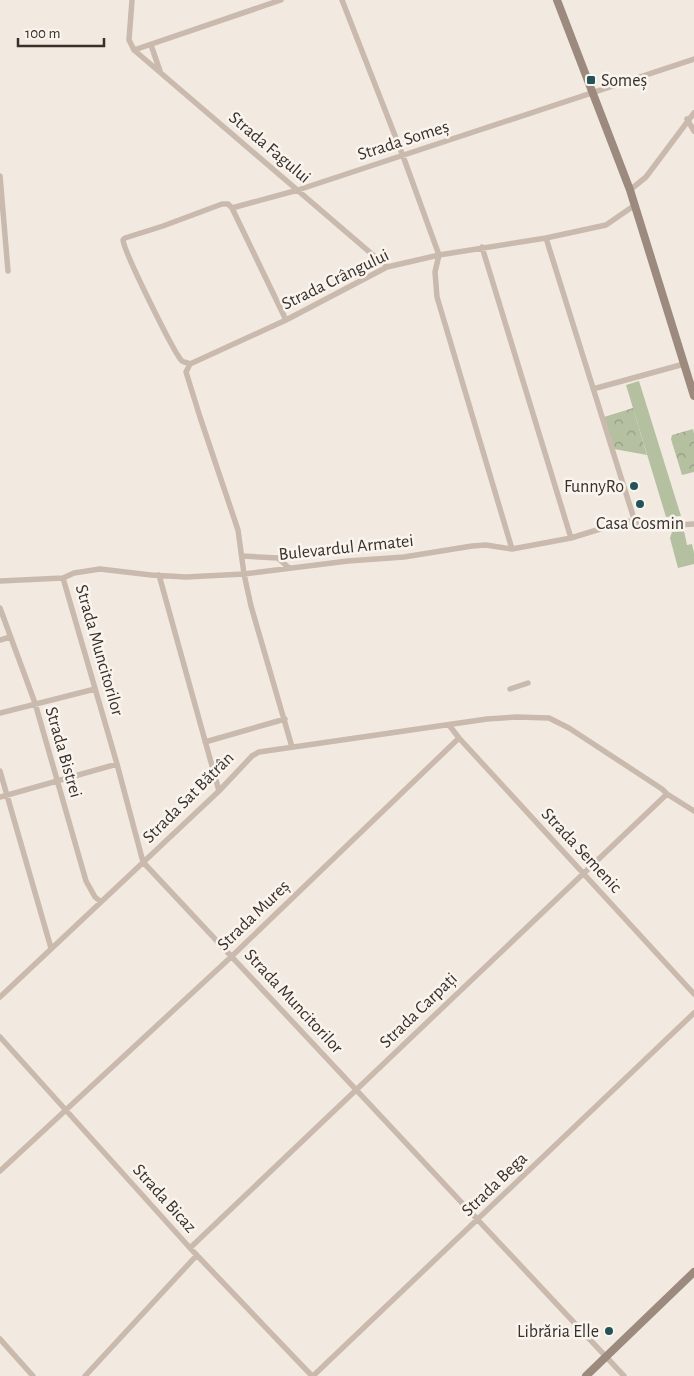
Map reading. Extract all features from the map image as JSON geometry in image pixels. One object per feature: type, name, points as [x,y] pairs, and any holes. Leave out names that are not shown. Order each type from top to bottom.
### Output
[{"type":"street","points":[[132,0],[129,40],[134,50],[281,0]]},
{"type":"street","points":[[342,0],[403,156],[439,255],[435,272],[438,297],[512,549]]},
{"type":"street","points":[[557,0],[630,190],[694,396]]},
{"type":"street","points":[[151,45],[161,73]]},
{"type":"street","name":"Strada Fagului","points":[[134,50],[387,266]]},
{"type":"street","name":"Strada Someș","points":[[190,364],[183,362],[175,350],[140,281],[123,240],[125,238],[222,204],[228,204],[232,208],[298,190],[694,59]]},
{"type":"street","points":[[630,190],[646,176],[694,112]]},
{"type":"street","points":[[688,119],[694,131]]},
{"type":"street","points":[[0,176],[8,271]]},
{"type":"street","name":"Strada Crângului","points":[[190,364],[286,320],[387,266],[439,255],[546,238],[606,225],[635,205]]},
{"type":"street","points":[[232,208],[286,320]]},
{"type":"street","points":[[546,238],[634,522]]},
{"type":"street","points":[[482,248],[571,538]]},
{"type":"street","points":[[190,364],[186,372],[238,530],[244,574],[251,606],[292,747]]},
{"type":"street","points":[[593,389],[684,364]]},
{"type":"street","name":"Bulevardul Armatei","points":[[0,581],[63,578],[74,573],[100,569],[198,577],[244,574],[404,557],[472,546],[486,545],[512,549],[571,538],[626,521],[662,526],[694,524]]},
{"type":"street","points":[[242,556],[278,558],[289,568]]},
{"type":"street","points":[[159,575],[219,791]]},
{"type":"street","name":"Strada Muncitorilor","points":[[63,578],[118,764],[143,862],[624,1376]]},
{"type":"street","name":"Strada Bistrei","points":[[0,608],[35,703],[86,881],[95,897],[101,902]]},
{"type":"street","points":[[0,640],[10,637]]},
{"type":"street","points":[[510,689],[528,683]]},
{"type":"street","points":[[0,713],[95,689]]},
{"type":"street","name":"Strada Sat Bătrân","points":[[0,997],[219,791],[252,756],[259,752],[517,717],[549,718],[569,728],[610,754],[694,811]]},
{"type":"street","points":[[205,742],[285,718]]},
{"type":"street","name":"Strada Semenic","points":[[449,726],[694,994]]},
{"type":"street","name":"Strada Mureș","points":[[0,1171],[231,957],[459,738]]},
{"type":"street","points":[[0,797],[118,764]]},
{"type":"street","points":[[0,771],[51,948]]},
{"type":"street","name":"Strada Carpați","points":[[190,1248],[667,794]]},
{"type":"street","name":"Strada Bega","points":[[312,1376],[694,1013]]},
{"type":"street","name":"Strada Bicaz","points":[[0,1037],[190,1248],[312,1376]]},
{"type":"street","points":[[85,1376],[197,1255]]},
{"type":"street","points":[[586,1376],[694,1272]]},
{"type":"street","points":[[0,1339],[33,1376]]},
{"type":"green space","points":[[639,381],[681,516],[666,517],[626,385]]},
{"type":"green space","points":[[633,408],[647,455],[614,449],[604,417]]},
{"type":"green space","points":[[693,429],[694,472],[682,475],[671,439],[672,435]]},
{"type":"green space","points":[[684,531],[687,545],[692,544],[694,564],[678,568],[670,538],[672,532]]},
{"type":"place","name":"Someș","points":[[591,80]]},
{"type":"place","name":"FunnyRo","points":[[634,486]]},
{"type":"place","name":"Casa Cosmin","points":[[640,504]]},
{"type":"place","name":"Librăria Elle","points":[[609,1331]]}]
